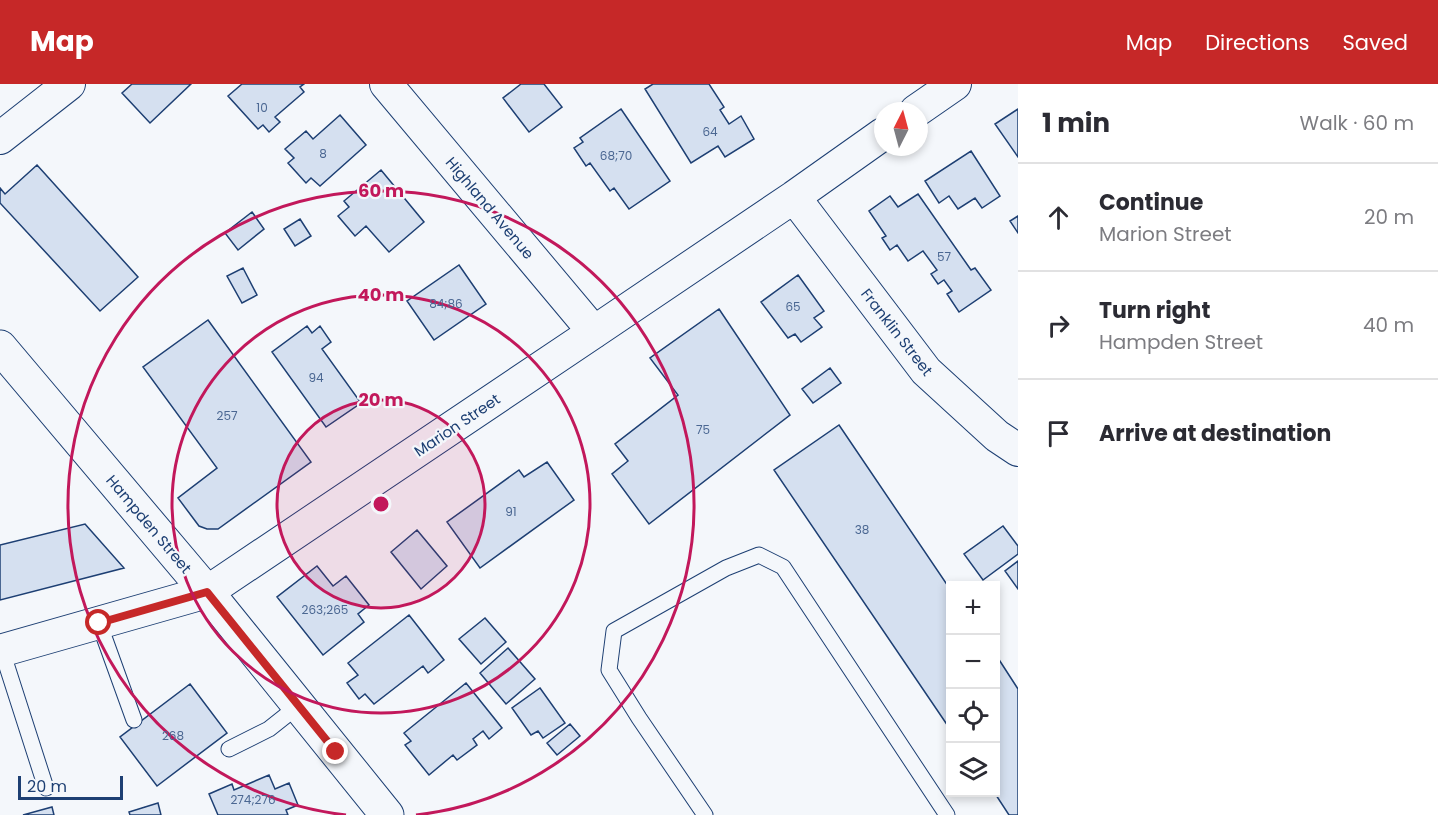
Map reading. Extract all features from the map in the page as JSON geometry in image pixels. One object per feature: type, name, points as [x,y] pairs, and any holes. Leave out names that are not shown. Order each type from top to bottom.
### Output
[{"type":"main road","name":"Hampden Street","points":[[0,347],[207,592],[387,815]]},
{"type":"street","points":[[0,138],[69,84]]},
{"type":"street","name":"Highland Avenue","points":[[386,84],[594,332]]},
{"type":"street","points":[[928,103],[955,84]]},
{"type":"street","name":"Marion Street","points":[[1,651],[207,592],[794,197],[874,140]]},
{"type":"street","name":"Franklin Street","points":[[794,197],[926,371],[998,436],[1018,450]]},
{"type":"lane","points":[[705,815],[609,670],[614,631],[726,568],[759,555],[783,567],[947,815]]},
{"type":"lane","points":[[99,623],[134,720]]},
{"type":"lane","points":[[1,651],[46,788]]},
{"type":"lane","points":[[229,749],[269,729],[298,706]]},
{"type":"building","points":[[132,84],[191,84],[150,123],[122,93]]},
{"type":"building","points":[[242,84],[304,84],[300,87],[304,92],[275,117],[280,122],[269,132],[263,125],[258,129],[228,96]]},
{"type":"building","points":[[521,84],[544,84],[562,107],[529,132],[503,98]]},
{"type":"building","points":[[653,84],[709,84],[724,107],[720,110],[729,124],[741,116],[754,139],[725,157],[718,146],[691,163],[645,89]]},
{"type":"building","points":[[621,109],[670,181],[629,209],[614,188],[610,191],[590,163],[586,166],[574,148],[583,142],[580,138]]},
{"type":"building","points":[[1018,109],[1018,157],[995,124]]},
{"type":"building","points":[[340,115],[366,145],[320,186],[311,178],[306,183],[288,163],[294,158],[285,149],[306,131],[313,139]]},
{"type":"building","points":[[971,151],[1000,196],[982,208],[975,198],[958,209],[949,196],[939,203],[925,181]]},
{"type":"building","points":[[37,165],[138,277],[100,311],[0,203],[0,188],[5,194]]},
{"type":"building","points":[[381,170],[424,222],[389,252],[366,226],[355,236],[338,216],[349,207],[344,201]]},
{"type":"building","points":[[918,194],[971,270],[975,268],[991,290],[959,312],[947,294],[952,291],[944,280],[938,284],[931,274],[937,270],[923,251],[908,261],[897,245],[890,250],[882,238],[886,236],[869,211],[890,196],[898,207]]},
{"type":"building","points":[[252,212],[264,229],[238,250],[225,233]]},
{"type":"building","points":[[1018,216],[1018,233],[1010,221]]},
{"type":"building","points":[[300,219],[311,236],[295,246],[284,229]]},
{"type":"building","points":[[459,265],[486,304],[434,340],[407,301]]},
{"type":"building","points":[[243,268],[257,295],[242,303],[227,276]]},
{"type":"building","points":[[798,275],[824,311],[814,318],[822,327],[801,342],[795,334],[788,338],[761,302]]},
{"type":"building","points":[[719,309],[790,415],[649,524],[612,474],[628,461],[615,444],[678,395],[650,358]]},
{"type":"building","points":[[208,320],[311,462],[218,529],[199,526],[178,498],[217,468],[143,367]]},
{"type":"building","points":[[307,326],[312,333],[320,326],[331,342],[322,349],[361,403],[326,427],[272,352]]},
{"type":"building","points":[[830,368],[841,383],[813,403],[802,389]]},
{"type":"building","points":[[839,425],[946,583],[946,723],[774,470]]},
{"type":"building","points":[[547,462],[574,500],[480,568],[447,522],[519,470],[524,477]]},
{"type":"building","points":[[85,524],[124,568],[0,600],[0,545]]},
{"type":"building","points":[[1003,526],[1018,546],[1018,554],[983,580],[964,554]]},
{"type":"building","points":[[417,530],[447,566],[421,589],[391,552]]},
{"type":"building","points":[[1018,561],[1018,589],[1005,571]]},
{"type":"building","points":[[317,566],[333,586],[346,576],[369,605],[358,614],[364,622],[323,655],[277,597]]},
{"type":"building","points":[[409,615],[444,660],[428,673],[423,666],[374,704],[365,694],[359,699],[347,683],[358,675],[348,663]]},
{"type":"building","points":[[485,618],[506,642],[481,664],[459,639]]},
{"type":"building","points":[[508,648],[535,679],[506,704],[480,673]]},
{"type":"building","points":[[1000,661],[1018,689],[1018,815],[1009,815],[997,797],[1000,797]]},
{"type":"building","points":[[466,683],[502,728],[489,739],[483,731],[473,739],[477,745],[457,760],[453,755],[429,775],[405,745],[411,741],[404,733]]},
{"type":"building","points":[[190,684],[227,733],[157,786],[120,737]]},
{"type":"building","points":[[540,688],[565,723],[543,738],[538,731],[531,735],[512,708]]},
{"type":"building","points":[[570,724],[580,736],[557,755],[547,743]]},
{"type":"building","points":[[269,775],[275,789],[289,783],[298,805],[286,810],[288,815],[218,815],[209,794],[232,784],[234,790]]},
{"type":"building","points":[[158,803],[161,815],[130,815],[129,812]]},
{"type":"building","points":[[52,807],[54,815],[23,815]]},
{"type":"route","points":[[99,623],[207,592],[336,752]]}]
